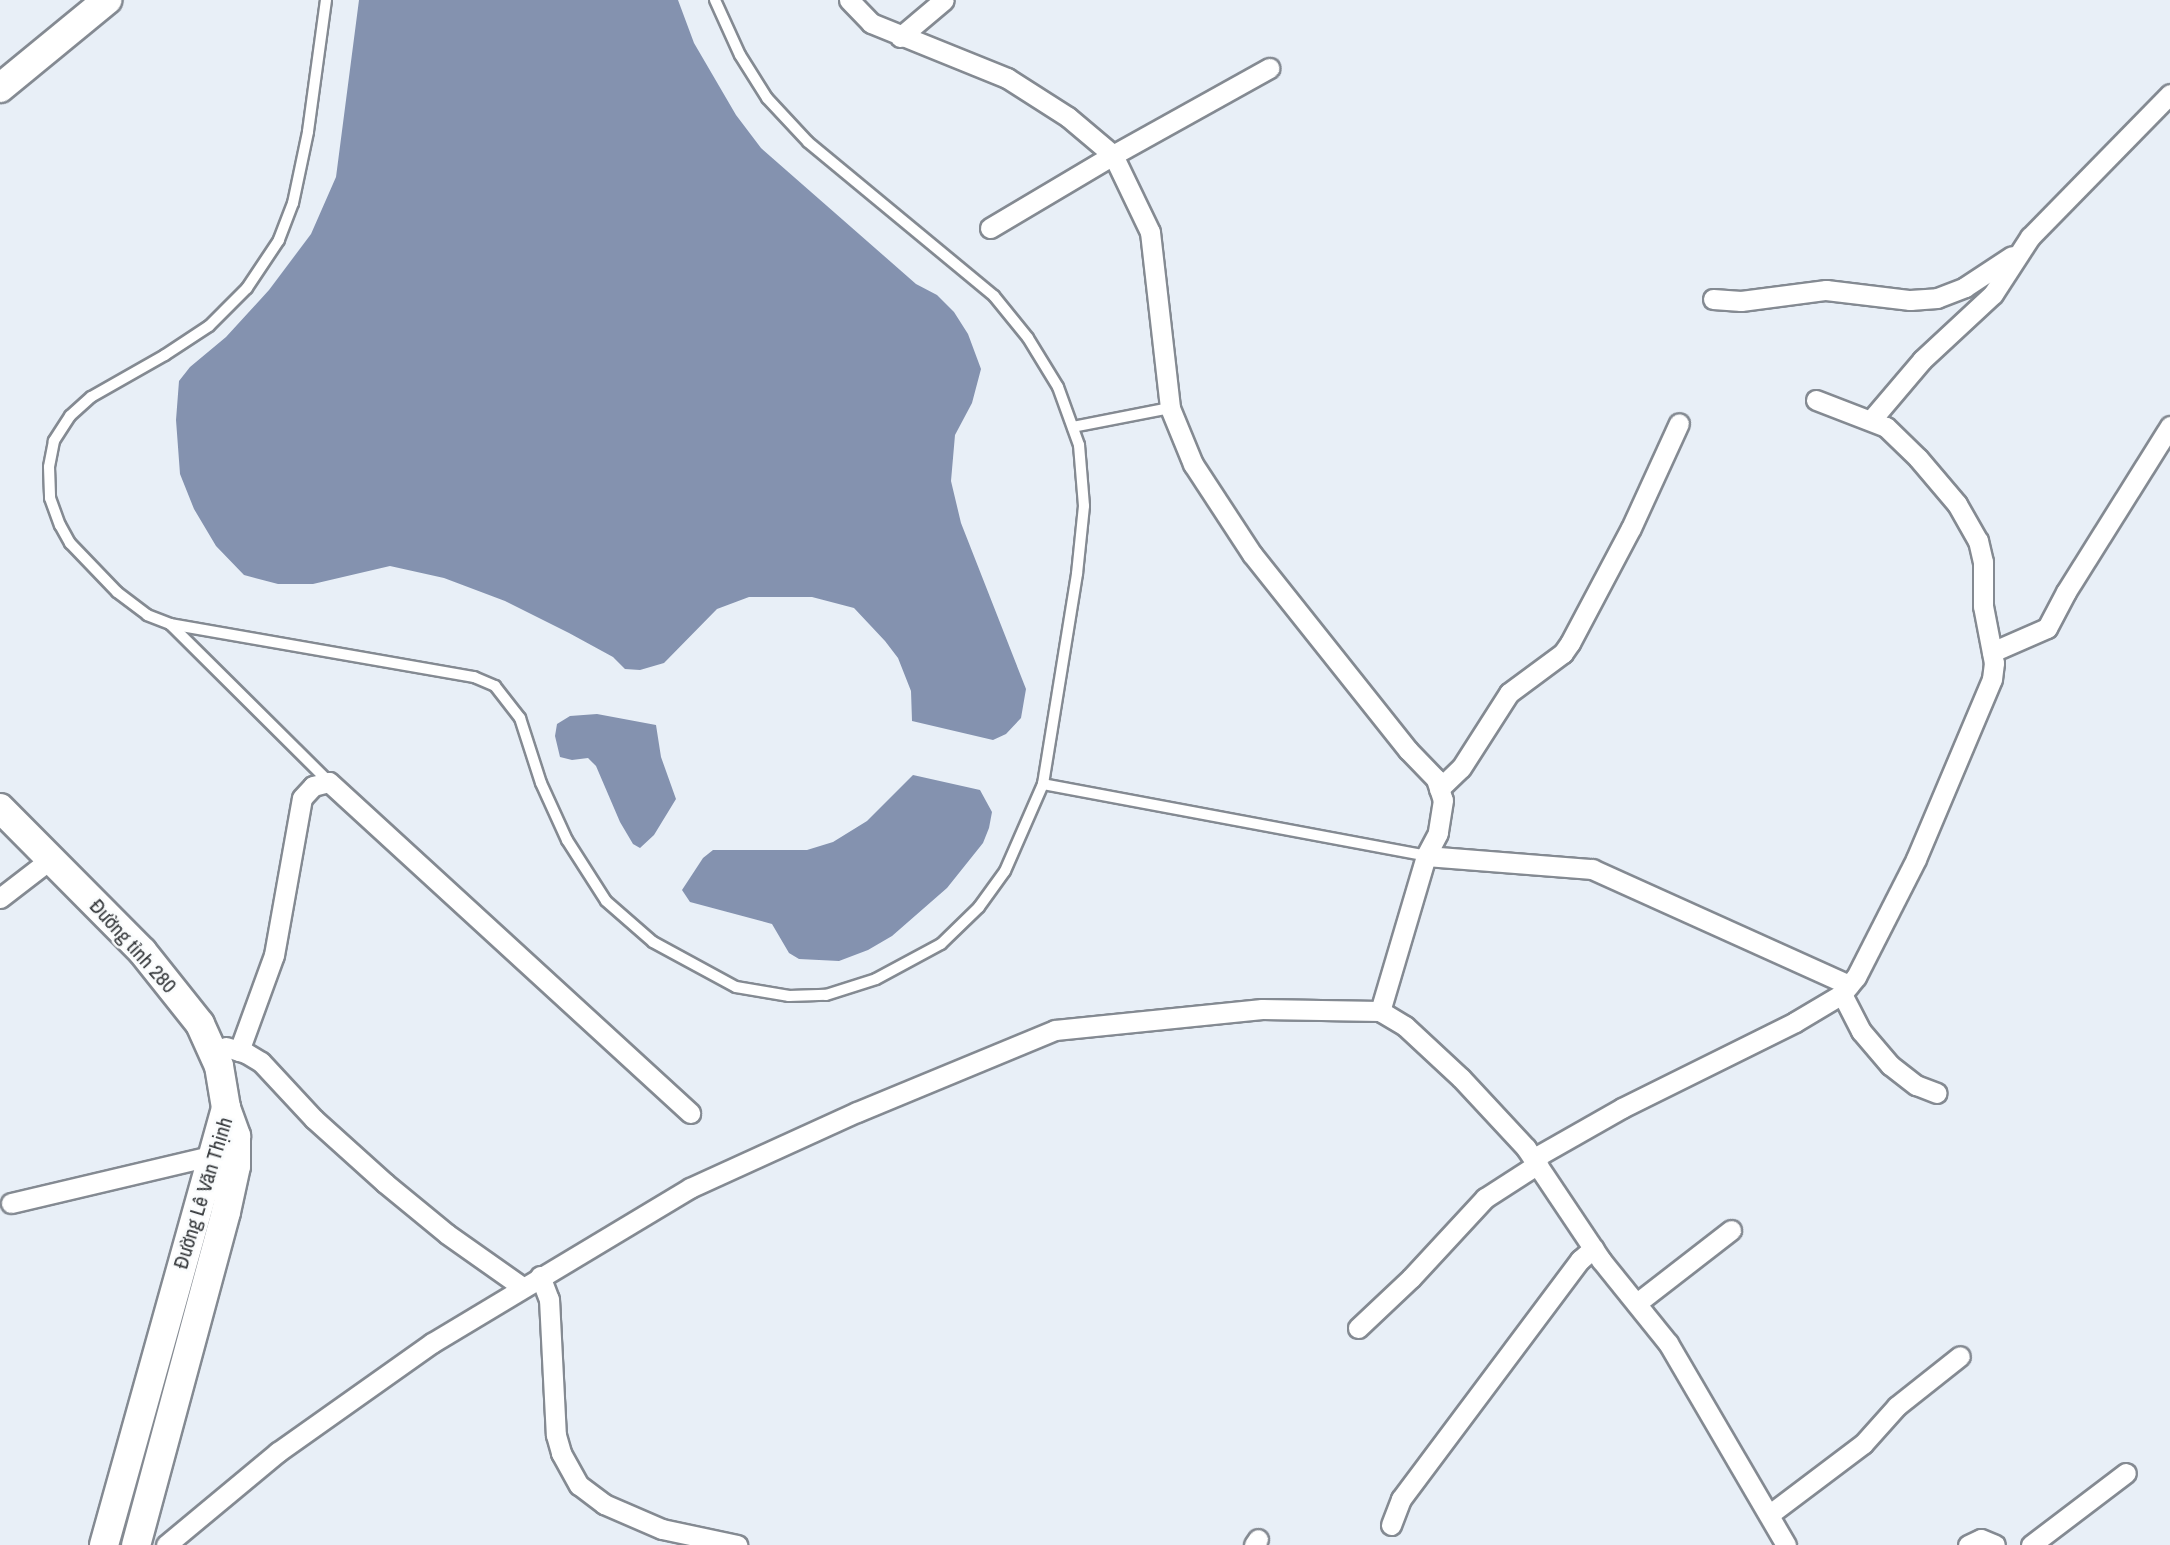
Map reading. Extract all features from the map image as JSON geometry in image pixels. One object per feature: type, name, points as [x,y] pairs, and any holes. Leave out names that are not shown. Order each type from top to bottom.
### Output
[{"type":"main road","points":[[0,88],[107,0]]},
{"type":"main road","name":"Đường tỉnh 280","points":[[0,808],[142,951],[200,1024],[219,1066],[226,1108]]},
{"type":"main road","name":"Đường Lê Văn Thịnh","points":[[104,1545],[226,1108]]},
{"type":"main road","name":"Đường Lê Văn Thịnh","points":[[136,1545],[233,1178],[236,1136],[226,1108]]},
{"type":"street","points":[[849,0],[871,23],[900,37],[1007,78],[1068,117],[1113,155],[1150,232],[1170,408],[1193,464],[1232,526],[1311,631],[1436,779],[1443,800],[1443,818],[1426,856],[1380,1012]]},
{"type":"street","points":[[900,37],[944,0]]},
{"type":"street","points":[[990,228],[1113,155],[1269,68]]},
{"type":"street","points":[[1872,419],[1922,360],[1993,294],[2030,237],[2170,94]]},
{"type":"street","points":[[1713,299],[1741,301],[1826,290],[1910,300],[1937,298],[1965,287],[2022,250]]},
{"type":"street","points":[[1358,1328],[1411,1278],[1485,1198],[1536,1161],[1622,1108],[1795,1022],[1846,989],[1916,859],[1992,679],[1994,663],[1983,606],[1983,570],[1978,541],[1957,504],[1918,458],[1886,427],[1872,419],[1816,400]]},
{"type":"street","points":[[1439,789],[1461,768],[1509,692],[1563,653],[1570,643],[1631,528],[1679,423]]},
{"type":"street","points":[[1992,652],[2047,628],[2066,592],[2170,426]]},
{"type":"street","points":[[239,1051],[274,955],[302,798],[313,786],[329,782],[690,1113]]},
{"type":"street","points":[[1426,856],[1592,869],[1846,989],[1861,1031],[1890,1065],[1916,1085],[1937,1093]]},
{"type":"street","points":[[0,898],[52,858]]},
{"type":"street","points":[[166,1545],[278,1452],[432,1343],[690,1188],[857,1112],[1055,1030],[1262,1009],[1380,1012],[1405,1026],[1432,1049],[1536,1161],[1594,1248],[1683,1365],[1786,1545]]},
{"type":"street","points":[[209,1040],[261,1062],[314,1119],[385,1183],[447,1234],[522,1287]]},
{"type":"street","points":[[11,1203],[211,1156]]},
{"type":"street","points":[[1637,1303],[1731,1230]]},
{"type":"street","points":[[1391,1525],[1401,1499],[1580,1260],[1594,1248]]},
{"type":"street","points":[[540,1276],[549,1299],[556,1435],[561,1453],[579,1485],[614,1510],[663,1530],[737,1545]]},
{"type":"street","points":[[1770,1514],[1863,1444],[1897,1406],[1960,1356]]},
{"type":"street","points":[[2031,1545],[2126,1474]]},
{"type":"street","points":[[1968,1545],[1981,1539],[1995,1545]]},
{"type":"lane","points":[[326,0],[308,132],[293,203],[279,240],[247,288],[209,326],[165,355],[91,397],[70,416],[54,441],[48,467],[50,498],[70,542],[117,592],[147,615],[170,624],[474,677],[495,686],[520,718],[541,783],[567,840],[606,901],[653,942],[736,987],[789,996],[826,995],[876,979],[941,944],[979,907],[1005,871],[1043,784],[1077,574],[1084,506],[1079,445],[1058,387],[1028,338],[994,296],[808,142],[767,98],[740,55],[715,0]]},
{"type":"lane","points":[[1073,427],[1170,408]]},
{"type":"lane","points":[[170,624],[329,782]]},
{"type":"lane","points":[[1043,784],[1426,856]]},
{"type":"water","points":[[359,0],[678,0],[694,43],[736,115],[761,148],[916,284],[937,295],[954,312],[968,334],[981,369],[972,403],[955,435],[951,481],[961,523],[1026,689],[1021,718],[1006,734],[993,740],[912,721],[911,691],[898,658],[885,641],[854,608],[812,597],[749,597],[717,609],[664,663],[640,670],[625,669],[613,657],[569,633],[505,601],[444,578],[390,566],[313,584],[278,584],[244,575],[216,546],[194,509],[180,474],[176,420],[179,381],[190,367],[226,337],[269,290],[311,234],[336,177]]},
{"type":"water","points":[[597,714],[656,725],[661,757],[676,799],[654,835],[640,848],[633,844],[620,822],[596,766],[588,758],[572,760],[560,757],[555,736],[557,724],[570,716]]},
{"type":"water","points":[[913,775],[980,790],[992,812],[989,828],[983,843],[947,888],[892,936],[868,950],[839,961],[799,959],[789,953],[772,924],[690,902],[682,890],[703,858],[713,850],[807,850],[833,842],[867,821]]}]
